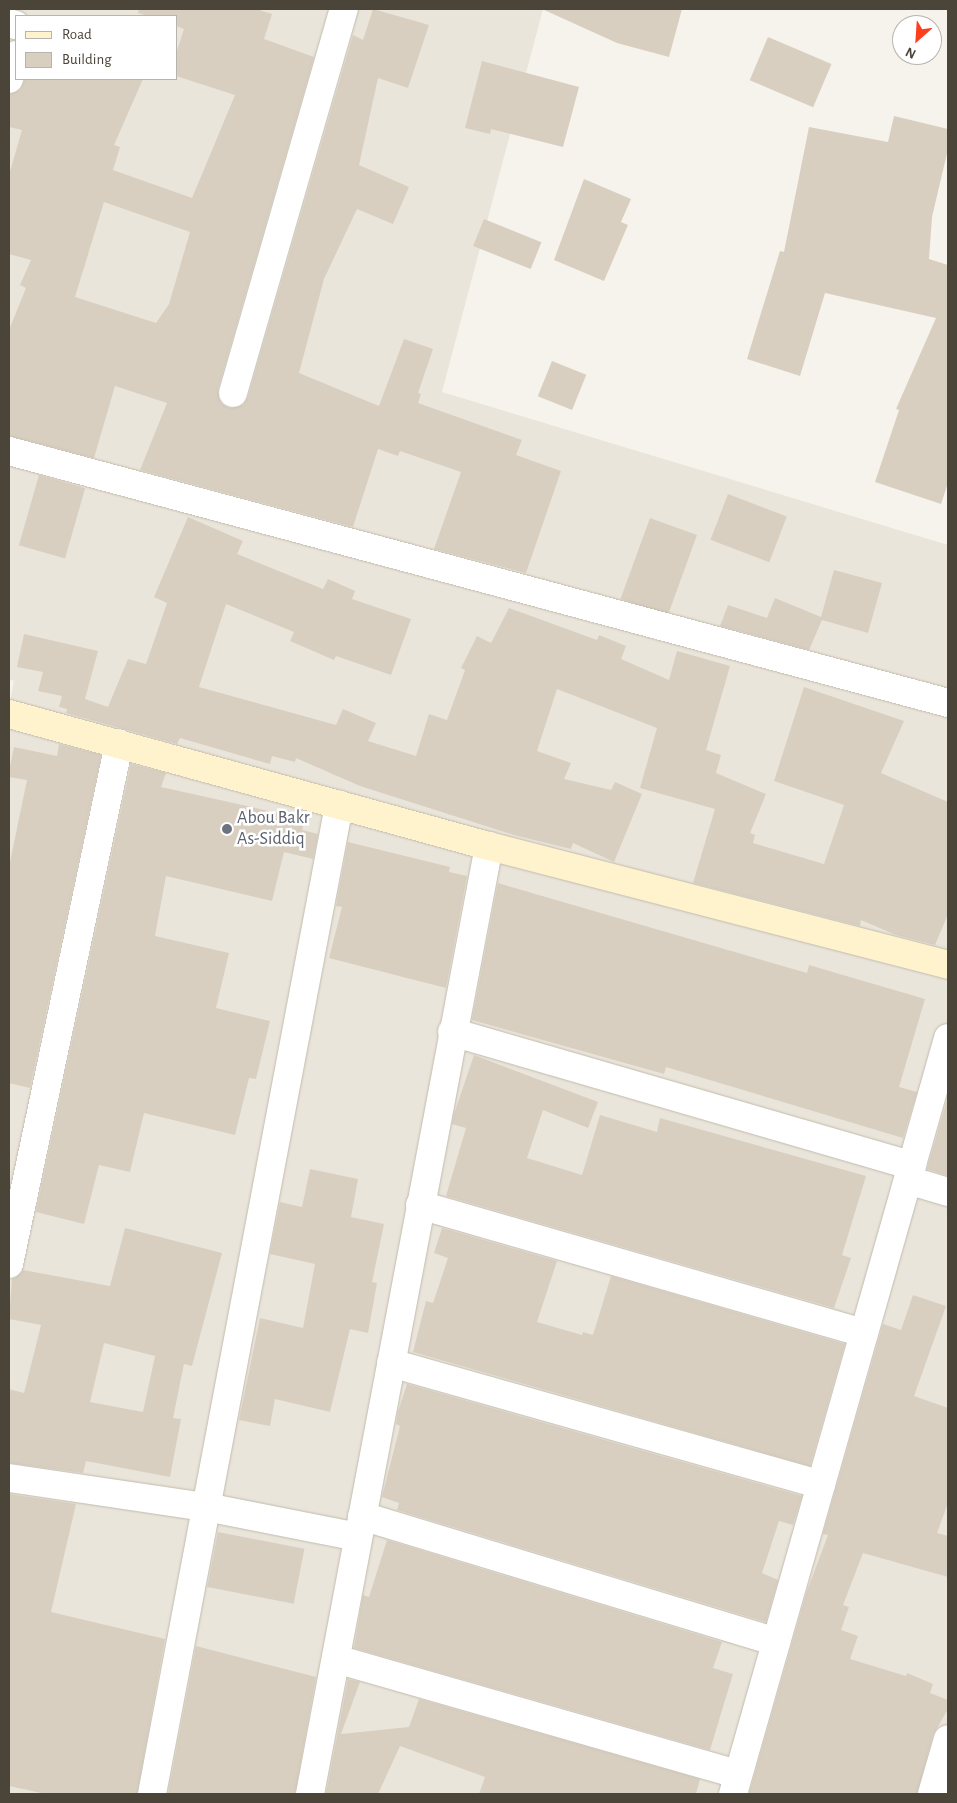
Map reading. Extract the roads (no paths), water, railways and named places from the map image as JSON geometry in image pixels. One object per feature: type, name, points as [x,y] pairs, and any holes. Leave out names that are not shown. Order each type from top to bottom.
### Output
[{"type":"main road","points":[[9,714],[489,846],[948,965]]},
{"type":"street","points":[[233,393],[344,9]]},
{"type":"street","points":[[9,79],[15,58]]},
{"type":"street","points":[[9,451],[948,703]]},
{"type":"street","points":[[9,1264],[119,744]]},
{"type":"street","points":[[152,1794],[339,805]]},
{"type":"street","points":[[310,1794],[452,1032],[489,846]]},
{"type":"street","points":[[452,1032],[910,1173],[948,1192]]},
{"type":"street","points":[[336,1659],[736,1784],[948,1038]]},
{"type":"street","points":[[420,1205],[864,1333]]},
{"type":"street","points":[[391,1363],[821,1485]]},
{"type":"street","points":[[9,1478],[360,1527],[776,1642]]},
{"type":"street","points":[[932,1794],[948,1739]]},
{"type":"place","name":"Abou Bakr As-Siddiq","points":[[227,829]]}]
